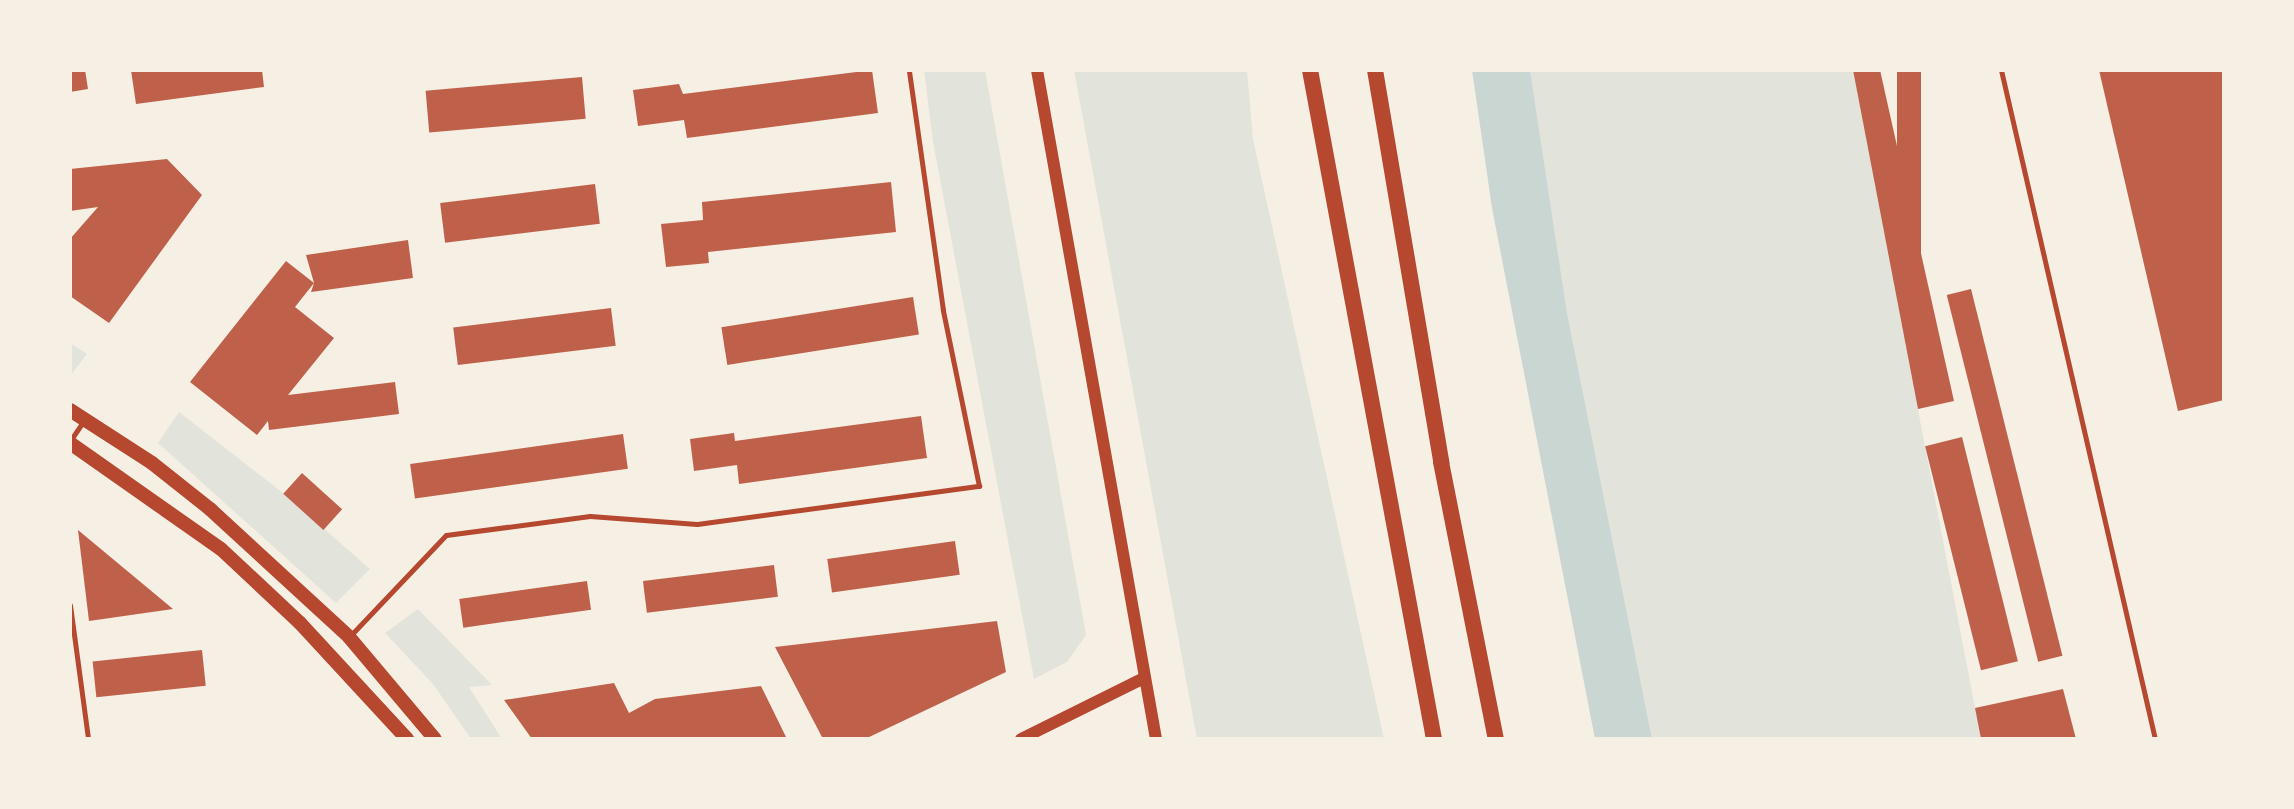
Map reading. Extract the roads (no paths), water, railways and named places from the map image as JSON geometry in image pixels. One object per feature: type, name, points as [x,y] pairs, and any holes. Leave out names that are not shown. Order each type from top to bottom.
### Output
[{"type":"highway","points":[[1310,70],[1434,739]]},
{"type":"highway","points":[[1375,70],[1441,462],[1496,739]]},
{"type":"main road","points":[[70,410],[152,463],[210,509],[349,637],[435,739]]},
{"type":"main road","points":[[70,442],[221,549],[300,623],[407,739]]},
{"type":"street","points":[[1037,70],[1156,739]]},
{"type":"street","points":[[1021,739],[1144,678]]},
{"type":"lane","points":[[349,637],[446,535],[590,516],[697,524],[979,486],[943,310],[909,70]]},
{"type":"lane","points":[[2001,70],[2155,739]]},
{"type":"lane","points":[[70,442],[85,419]]},
{"type":"lane","points":[[70,605],[88,739]]}]
